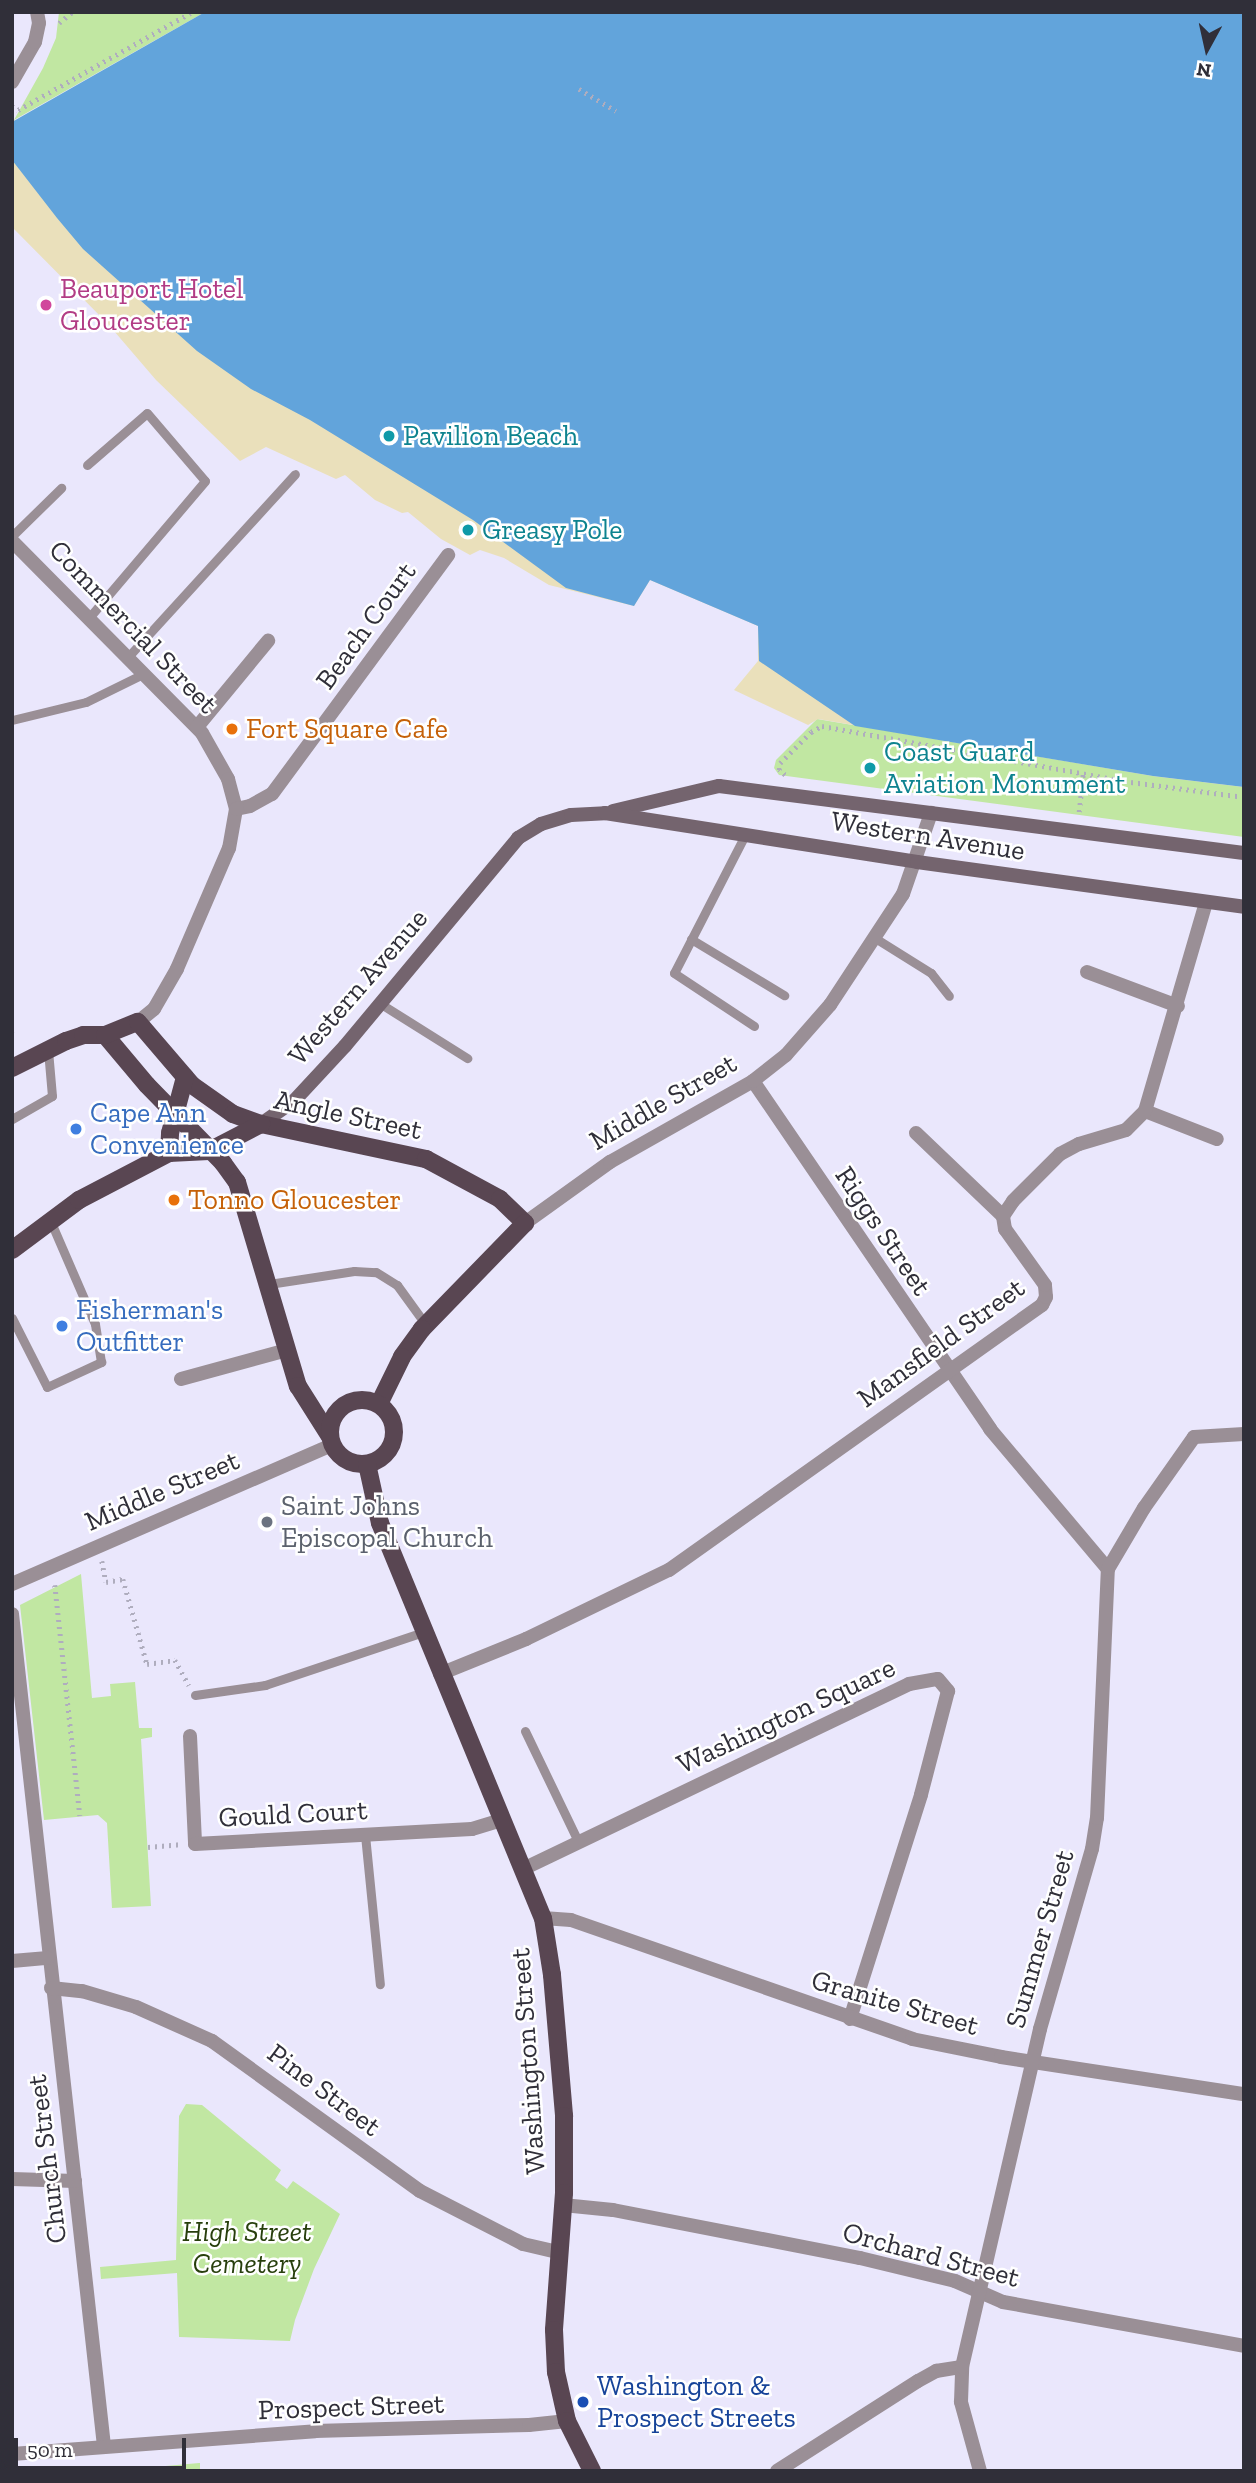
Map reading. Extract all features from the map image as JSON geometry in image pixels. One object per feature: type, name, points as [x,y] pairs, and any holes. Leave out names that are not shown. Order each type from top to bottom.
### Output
[{"type":"main road","name":"Western Avenue","points":[[209,1151],[261,1124],[293,1102],[381,1004],[518,838],[554,819],[605,813],[719,786],[1244,853]]},
{"type":"main road","name":"Western Avenue","points":[[605,813],[917,862],[1244,907]]},
{"type":"main road","name":"Commercial Street","points":[[12,1068],[83,1035],[105,1035],[138,1022]]},
{"type":"main road","name":"Angle Street","points":[[138,1022],[185,1077],[215,1104],[261,1124],[426,1159],[500,1199],[525,1223]]},
{"type":"main road","points":[[105,1035],[237,1182],[305,1401],[330,1440],[346,1460],[367,1464],[384,1455],[394,1438],[391,1418],[379,1404],[359,1400],[340,1407],[334,1415],[330,1440]]},
{"type":"main road","points":[[169,1153],[185,1077]]},
{"type":"main road","points":[[12,1250],[79,1200],[169,1153],[209,1151]]},
{"type":"main road","name":"Middle Street","points":[[379,1404],[402,1357],[426,1325],[525,1223]]},
{"type":"main road","name":"Washington Street","points":[[367,1464],[380,1523],[440,1674],[543,1918],[552,1975],[562,2078],[563,2205],[555,2356],[567,2421],[592,2471]]},
{"type":"street","points":[[12,82],[35,42],[39,26],[37,12]]},
{"type":"street","name":"Commercial Street","points":[[12,539],[197,727],[216,753],[228,779],[236,809],[229,848],[177,969],[154,1009],[138,1022]]},
{"type":"street","name":"Beach Court","points":[[236,809],[258,803],[272,794],[285,779],[448,555]]},
{"type":"street","points":[[197,727],[268,640]]},
{"type":"street","name":"Middle Street","points":[[525,1223],[610,1162],[752,1081],[809,1031],[903,894],[917,862],[931,813]]},
{"type":"street","points":[[916,1133],[1003,1216],[1028,1185],[1060,1154],[1079,1144],[1126,1130],[1145,1111],[1178,1006],[1206,903]]},
{"type":"street","points":[[1087,972],[1178,1006]]},
{"type":"street","name":"Riggs Street","points":[[752,1081],[990,1429],[1108,1569]]},
{"type":"street","points":[[1145,1111],[1217,1139]]},
{"type":"street","name":"Mansfield Street","points":[[440,1674],[526,1639],[669,1570],[1040,1307],[1046,1297],[1045,1285],[1005,1229],[1003,1216]]},
{"type":"street","points":[[181,1379],[287,1350]]},
{"type":"street","name":"Summer Street","points":[[980,2471],[961,2402],[962,2367],[1032,2061],[1092,1849],[1097,1818],[1108,1569],[1144,1508],[1194,1437],[1244,1434]]},
{"type":"street","name":"Middle Street","points":[[12,1584],[100,1547],[330,1440]]},
{"type":"street","name":"Church Street","points":[[12,1614],[51,1987],[104,2446]]},
{"type":"street","name":"Washington Square","points":[[523,1869],[909,1684],[938,1679],[948,1690],[921,1794],[850,2020]]},
{"type":"street","name":"Gould Court","points":[[190,1736],[195,1843],[472,1829],[501,1820]]},
{"type":"street","name":"Granite Street","points":[[543,1918],[571,1920],[850,2020],[912,2039],[1244,2094]]},
{"type":"street","points":[[12,1961],[48,1958]]},
{"type":"street","name":"Pine Street","points":[[51,1987],[82,1991],[136,2007],[212,2041],[420,2191],[523,2244],[559,2252]]},
{"type":"street","points":[[12,2179],[75,2181]]},
{"type":"street","name":"Orchard Street","points":[[563,2205],[613,2210],[860,2258],[955,2281],[1003,2302],[1244,2346]]},
{"type":"street","points":[[777,2471],[918,2381],[936,2371],[962,2367]]},
{"type":"street","name":"Prospect Street","points":[[12,2454],[316,2431],[529,2426],[567,2421]]},
{"type":"lane","points":[[87,465],[147,413],[205,481],[89,618]]},
{"type":"lane","points":[[127,657],[295,474]]},
{"type":"lane","points":[[12,539],[61,488]]},
{"type":"lane","points":[[12,720],[86,702],[142,674]]},
{"type":"lane","points":[[745,835],[674,974],[754,1026]]},
{"type":"lane","points":[[875,938],[931,972],[948,996]]},
{"type":"lane","points":[[691,939],[784,995]]},
{"type":"lane","points":[[381,1004],[467,1058]]},
{"type":"lane","points":[[12,1119],[52,1096],[48,1050]]},
{"type":"lane","points":[[12,1318],[47,1387],[102,1362],[95,1324],[50,1220]]},
{"type":"lane","points":[[269,1284],[354,1271],[376,1272],[397,1285],[426,1325]]},
{"type":"lane","points":[[195,1695],[265,1685],[424,1632]]},
{"type":"lane","points":[[525,1731],[578,1841]]},
{"type":"lane","points":[[365,1835],[380,1984]]},
{"type":"path","points":[[59,23],[72,12]]},
{"type":"path","points":[[12,106],[18,110],[192,12]]},
{"type":"path","points":[[579,89],[616,111]]},
{"type":"path","points":[[789,776],[780,772],[780,763],[811,732],[822,726],[1083,774],[1244,797]]},
{"type":"path","points":[[1079,812],[1083,774]]},
{"type":"path","points":[[1066,810],[1093,814]]},
{"type":"path","points":[[100,1547],[106,1582],[123,1579],[147,1664],[175,1660],[195,1695]]},
{"type":"path","points":[[52,1567],[80,1816]]},
{"type":"path","points":[[148,1847],[195,1843]]},
{"type":"green space","points":[[59,12],[205,12],[14,120],[43,68],[56,38]]},
{"type":"green space","points":[[817,719],[1153,776],[1244,787],[1244,837],[779,775],[774,768],[776,760]]},
{"type":"green space","points":[[81,1574],[92,1698],[111,1696],[110,1684],[135,1682],[139,1728],[152,1728],[152,1737],[141,1739],[151,1906],[112,1908],[107,1823],[98,1815],[44,1820],[20,1605]]},
{"type":"green space","name":"High Street Cemetery","points":[[186,2104],[202,2105],[281,2170],[275,2180],[287,2189],[293,2181],[340,2214],[314,2269],[290,2341],[179,2337],[177,2273],[101,2279],[100,2267],[176,2260],[179,2116]]},
{"type":"green space","points":[[199,2463],[200,2471],[110,2471]]},
{"type":"sand","name":"Pavilion Beach","points":[[14,120],[1244,787],[1153,776],[818,719],[808,725],[734,690],[758,661],[758,626],[650,580],[634,606],[549,585],[504,558],[480,550],[470,555],[441,539],[408,512],[402,513],[375,500],[345,475],[336,479],[266,447],[240,461],[156,380],[108,324],[12,227]]},
{"type":"water","points":[[205,12],[1244,12],[1244,787],[1153,776],[855,726],[759,661],[758,626],[650,580],[634,606],[566,588],[473,520],[310,420],[251,389],[197,351],[83,249],[57,218],[12,160],[12,122]]},
{"type":"place","name":"Beauport Hotel Gloucester","points":[[46,305]]},
{"type":"place","name":"Pavilion Beach","points":[[389,436]]},
{"type":"place","name":"Greasy Pole","points":[[468,530]]},
{"type":"place","name":"Fort Square Cafe","points":[[232,729]]},
{"type":"place","name":"Coast Guard Aviation Monument","points":[[870,768]]},
{"type":"place","name":"Cape Ann Convenience","points":[[76,1129]]},
{"type":"place","name":"Tonno Gloucester","points":[[174,1200]]},
{"type":"place","name":"Fisherman's Outfitter","points":[[62,1326]]},
{"type":"place","name":"Saint Johns Episcopal Church","points":[[267,1522]]},
{"type":"place","name":"Washington & Prospect Streets","points":[[583,2402]]}]
